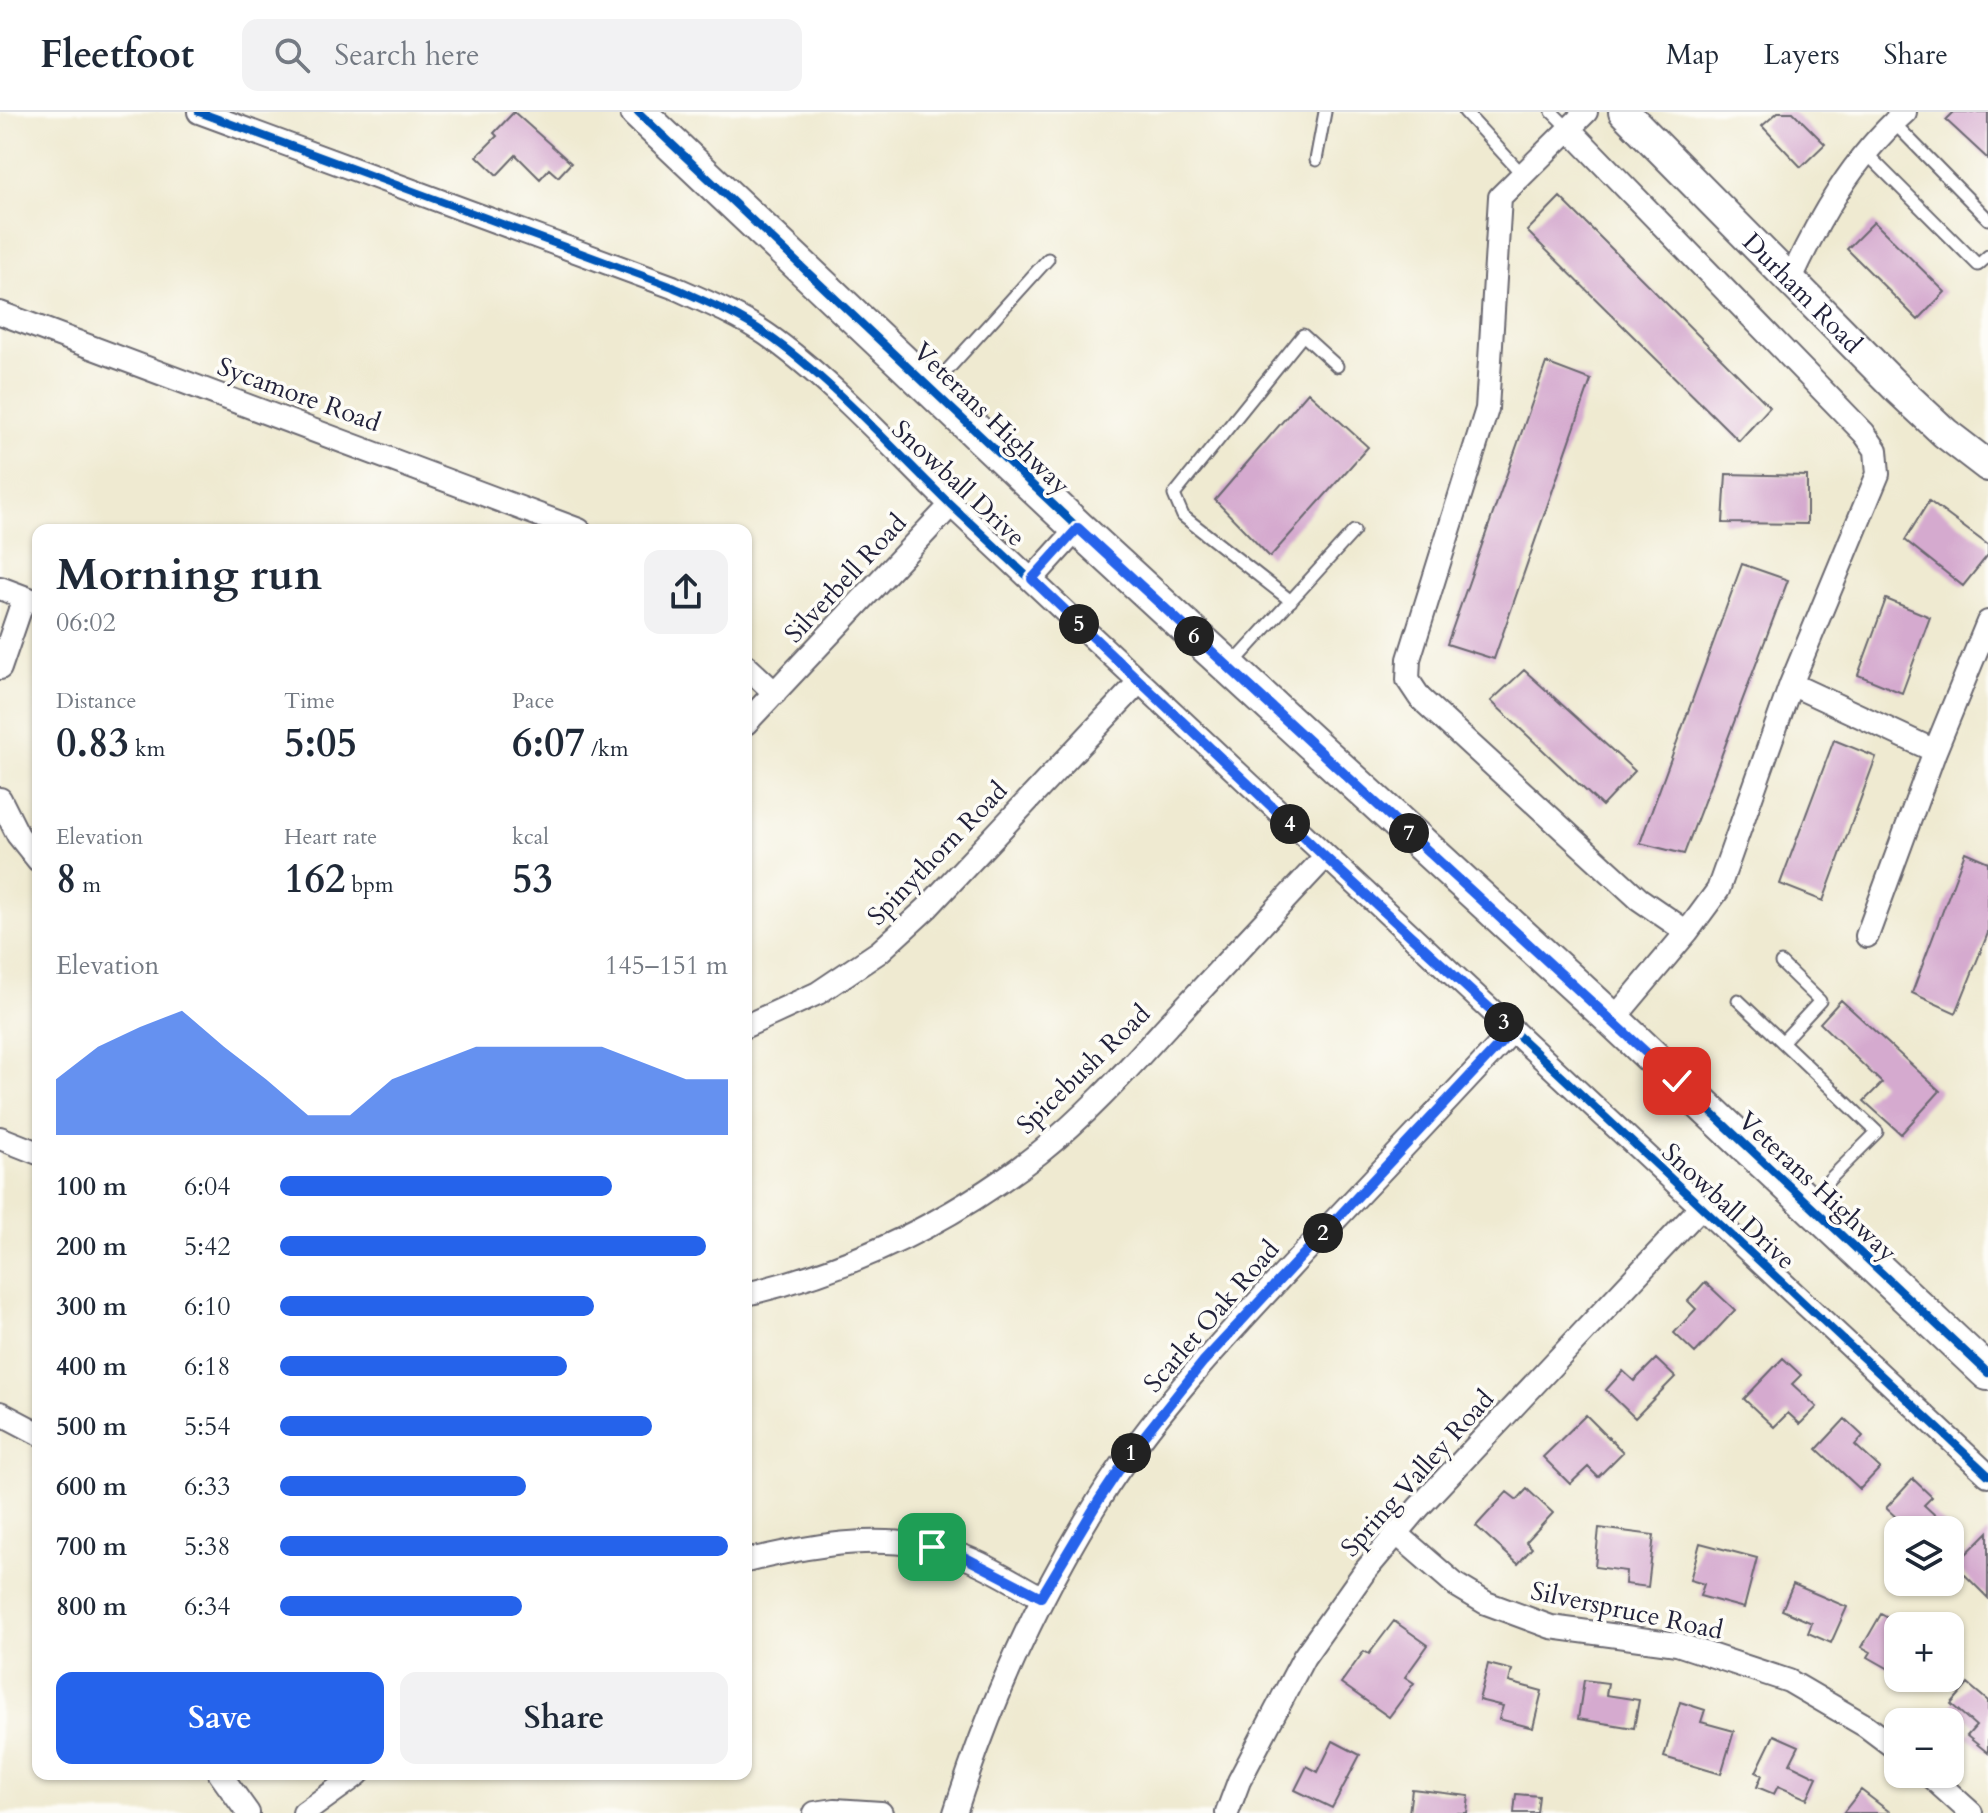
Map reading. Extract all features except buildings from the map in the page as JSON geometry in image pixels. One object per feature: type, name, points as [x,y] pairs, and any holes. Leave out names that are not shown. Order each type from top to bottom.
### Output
[{"type":"main road","name":"Veterans Highway","points":[[638,112],[1078,528],[1613,1020],[1988,1373]]},
{"type":"main road","name":"Durham Road","points":[[1624,112],[1898,389],[1945,433],[1988,466]]},
{"type":"street","name":"Snowball Drive","points":[[199,112],[673,287],[767,334],[815,373],[1325,857],[1988,1475]]},
{"type":"street","points":[[1586,112],[1500,197],[1487,409],[1409,659],[1408,680],[1420,698],[1639,899],[1687,932]]},
{"type":"street","points":[[1790,281],[1826,209],[1866,153],[1899,117]]},
{"type":"street","points":[[1570,130],[1853,421],[1876,450],[1878,474],[1791,684],[1718,890],[1613,1020]]},
{"type":"street","name":"Sycamore Road","points":[[0,313],[563,524]]},
{"type":"street","name":"Silverbell Road","points":[[752,717],[951,505]]},
{"type":"street","points":[[1032,579],[1078,528]]},
{"type":"street","points":[[0,588],[31,600],[0,668]]},
{"type":"street","points":[[1867,936],[1935,751],[1988,622]]},
{"type":"street","points":[[752,672],[775,693]]},
{"type":"street","name":"Spinythorn Road","points":[[752,1023],[818,993],[879,952],[927,908],[1139,682]]},
{"type":"street","points":[[1791,684],[1935,751]]},
{"type":"street","points":[[0,799],[18,835],[32,852]]},
{"type":"street","name":"Spicebush Road","points":[[752,1293],[854,1261],[900,1241],[989,1189],[1038,1153],[1094,1104],[1325,857]]},
{"type":"street","name":"Scarlet Oak Road","points":[[955,1813],[975,1753],[1041,1597],[1122,1467],[1203,1362],[1513,1030]]},
{"type":"street","points":[[0,1138],[32,1151]]},
{"type":"street","name":"Spring Valley Road","points":[[1227,1813],[1245,1768],[1304,1657],[1365,1571],[1396,1533],[1701,1207]]},
{"type":"street","points":[[0,1413],[32,1430]]},
{"type":"street","name":"Silverspruce Road","points":[[1396,1533],[1456,1585],[1499,1609],[1551,1627],[1677,1644],[1789,1681],[1884,1740]]},
{"type":"street","points":[[752,1560],[815,1546],[861,1541],[932,1547],[962,1556],[1041,1597]]},
{"type":"street","points":[[224,1780],[248,1813]]},
{"type":"street","points":[[304,1813],[350,1780]]},
{"type":"street","points":[[1943,1788],[1971,1813]]},
{"type":"street","points":[[815,1813],[835,1810],[881,1813]]},
{"type":"lane","points":[[1316,160],[1325,112]]},
{"type":"lane","points":[[1465,112],[1523,175]]},
{"type":"lane","points":[[1552,112],[1570,130]]},
{"type":"lane","points":[[1899,117],[1988,219]]},
{"type":"lane","points":[[1866,153],[1978,265],[1988,256]]},
{"type":"lane","points":[[931,387],[1048,259]]},
{"type":"lane","points":[[1291,601],[1183,516],[1174,495],[1303,335],[1337,366]]},
{"type":"lane","points":[[1229,668],[1354,531]]},
{"type":"lane","points":[[1781,963],[1820,1001],[1782,1042]]},
{"type":"lane","points":[[1738,1000],[1877,1132],[1807,1202]]},
{"type":"cycle path","points":[[199,112],[673,287],[744,320],[790,352],[838,393],[951,505],[1988,1475]]},
{"type":"cycle path","points":[[638,112],[1078,528],[1613,1020],[1988,1373]]},
{"type":"route","points":[[932,1547],[962,1556],[1041,1597],[1129,1455],[1203,1362],[1513,1030],[1032,579],[1078,528],[1677,1081]]}]
